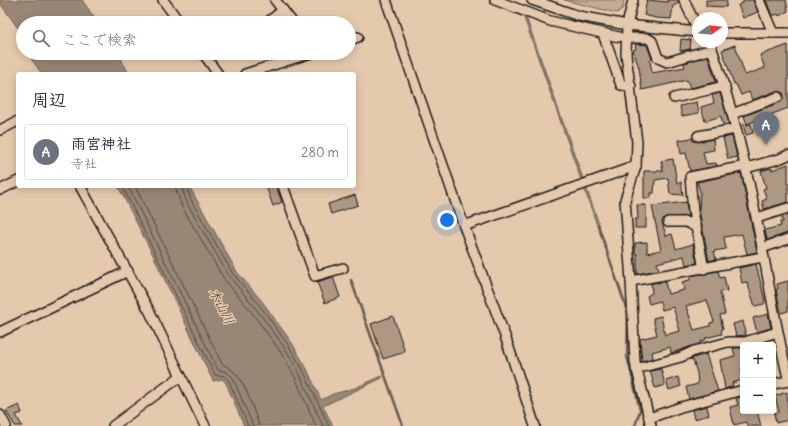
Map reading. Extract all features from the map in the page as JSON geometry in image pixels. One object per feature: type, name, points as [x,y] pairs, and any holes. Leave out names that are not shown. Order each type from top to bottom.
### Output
[{"type":"street","points":[[163,0],[175,16]]},
{"type":"street","points":[[275,0],[288,16]]},
{"type":"street","points":[[386,0],[464,226],[505,336],[535,426]]},
{"type":"street","points":[[495,0],[550,21],[619,37]]},
{"type":"street","points":[[532,0],[579,16],[624,25],[692,31]]},
{"type":"street","points":[[633,0],[624,25],[626,54],[637,142],[636,166],[625,200],[636,369],[649,423],[681,407],[740,391]]},
{"type":"street","points":[[684,0],[692,18]]},
{"type":"street","points":[[759,0],[773,33]]},
{"type":"street","points":[[276,16],[283,10]]},
{"type":"street","points":[[728,33],[788,33]]},
{"type":"street","points":[[603,34],[621,85],[631,86]]},
{"type":"street","points":[[630,38],[647,38],[652,41],[658,58],[667,62],[706,48]]},
{"type":"street","points":[[713,48],[725,86],[746,167],[777,332],[788,378]]},
{"type":"street","points":[[208,60],[217,72]]},
{"type":"street","points":[[251,72],[289,60]]},
{"type":"street","points":[[674,98],[725,86]]},
{"type":"street","points":[[732,114],[778,97]]},
{"type":"street","points":[[0,130],[16,122]]},
{"type":"street","points":[[698,136],[736,129]]},
{"type":"street","points":[[704,269],[696,227],[690,177],[746,167],[779,159],[788,155]]},
{"type":"street","points":[[464,226],[636,166]]},
{"type":"street","points":[[0,190],[16,182]]},
{"type":"street","points":[[81,188],[150,312],[205,426]]},
{"type":"street","points":[[284,188],[315,276],[343,268]]},
{"type":"street","points":[[756,218],[788,208]]},
{"type":"street","points":[[668,222],[686,222],[696,227]]},
{"type":"street","points":[[631,282],[704,269],[763,253],[788,239]]},
{"type":"street","points":[[0,332],[128,271]]},
{"type":"street","points":[[636,369],[728,342],[745,342],[777,332]]},
{"type":"street","points":[[113,426],[181,376]]},
{"type":"street","points":[[776,384],[788,382]]},
{"type":"street","points":[[0,415],[6,426]]},
{"type":"shaded area","points":[[564,0],[624,0],[623,8],[617,13]]},
{"type":"water","points":[[0,0],[82,0],[93,16],[16,16],[16,25],[0,3]]},
{"type":"water","points":[[523,15],[526,17],[600,227],[598,228]]},
{"type":"water","points":[[32,60],[122,60],[128,72],[41,72]]},
{"type":"water","name":"木山川","points":[[119,188],[190,188],[237,272],[261,300],[292,343],[307,369],[321,400],[333,394],[355,388],[382,376],[382,378],[323,406],[333,426],[244,426],[226,383],[222,379],[213,381],[153,255]]},
{"type":"building","points":[[647,0],[668,2],[667,0],[678,0],[679,3],[673,6],[671,19],[656,18],[644,15]]},
{"type":"building","points":[[706,0],[727,0],[726,7],[706,6]]},
{"type":"building","points":[[743,0],[753,0],[758,12],[743,18],[738,5],[744,2]]},
{"type":"building","points":[[766,0],[786,0],[788,11],[779,16],[778,14],[772,16]]},
{"type":"building","points":[[681,39],[691,40],[690,49],[680,51]]},
{"type":"building","points":[[635,44],[647,45],[652,59],[650,60],[652,73],[685,67],[684,63],[708,56],[716,82],[690,88],[687,80],[642,90],[639,68],[633,50],[636,49]]},
{"type":"building","points":[[735,45],[745,75],[765,68],[760,55],[788,45],[788,108],[747,124],[744,116],[780,102],[784,95],[782,92],[776,91],[752,100],[749,92],[741,95],[736,84],[734,84],[722,50]]},
{"type":"building","points":[[720,93],[729,124],[723,125],[721,116],[705,121],[701,107],[714,103],[712,95]]},
{"type":"building","points":[[697,102],[699,113],[682,116],[680,106]]},
{"type":"building","points":[[751,124],[753,133],[746,135],[743,125]]},
{"type":"building","points":[[732,136],[737,157],[728,159],[723,138]]},
{"type":"building","points":[[692,138],[693,141],[699,142],[713,139],[714,150],[703,152],[706,164],[716,163],[717,166],[690,171],[686,153],[681,154],[679,140]]},
{"type":"building","points":[[673,159],[677,183],[681,182],[683,195],[670,194],[668,178],[655,180],[654,193],[651,193],[651,198],[644,198],[644,171],[663,171],[661,161]]},
{"type":"building","points":[[788,164],[788,202],[764,209],[762,201],[767,199],[763,189],[766,188],[761,171],[771,168],[772,170]]},
{"type":"building","points":[[741,173],[757,252],[747,254],[742,234],[724,237],[726,249],[714,251],[716,259],[709,261],[699,210],[700,192],[697,182]]},
{"type":"building","points":[[267,188],[277,188],[282,202],[273,206]]},
{"type":"building","points":[[355,195],[358,205],[331,214],[328,204]]},
{"type":"building","points":[[686,202],[688,216],[665,217],[662,222],[666,236],[672,234],[676,249],[693,244],[697,263],[686,265],[684,256],[657,263],[659,270],[637,274],[637,254],[635,254],[635,243],[647,242],[647,253],[661,250],[652,206]]},
{"type":"building","points":[[637,205],[646,205],[646,228],[635,228],[635,219],[638,219]]},
{"type":"building","points":[[788,214],[788,233],[767,240],[765,230],[781,226],[780,222],[783,222],[781,216]]},
{"type":"building","points":[[756,264],[765,301],[764,304],[755,306],[747,282],[742,283],[739,268]]},
{"type":"building","points":[[718,271],[720,278],[724,277],[727,291],[720,292],[725,314],[720,315],[723,329],[721,330],[722,334],[705,338],[706,340],[701,341],[702,343],[671,353],[670,347],[652,352],[653,358],[642,361],[640,339],[657,335],[653,318],[661,316],[665,335],[680,331],[673,307],[662,310],[660,301],[649,304],[647,296],[652,293],[651,283],[665,282],[668,294],[684,290],[682,282],[690,280],[689,276]],"holes":[[[707,300],[714,322],[710,323],[710,326],[694,330],[686,306]]]},
{"type":"building","points":[[333,277],[340,297],[325,303],[317,282]]},
{"type":"building","points":[[788,281],[788,311],[781,313],[776,290],[778,289],[777,284]]},
{"type":"building","points":[[768,314],[771,328],[757,332],[753,318]]},
{"type":"building","points":[[393,316],[405,352],[383,359],[371,324]]},
{"type":"building","points":[[743,321],[746,335],[736,336],[733,324]]},
{"type":"building","points":[[733,348],[740,348],[740,381],[732,383],[733,386],[725,389],[720,360],[735,356]]},
{"type":"building","points":[[706,354],[718,391],[689,399],[686,387],[698,384],[697,373],[693,360],[690,359]]},
{"type":"building","points":[[661,369],[665,385],[655,388],[650,371]]},
{"type":"building","points":[[678,377],[681,386],[669,390],[666,381]]},
{"type":"building","points":[[787,392],[788,420],[776,423],[774,414],[779,412],[776,396]]},
{"type":"building","points":[[740,397],[740,414],[758,414],[761,426],[748,426],[746,422],[734,425],[730,407],[738,405],[736,398]]},
{"type":"building","points":[[19,405],[22,413],[16,415],[22,426],[15,426],[6,411]]},
{"type":"building","points":[[707,406],[709,415],[694,419],[692,410]]},
{"type":"waterway","points":[[598,225],[628,313],[627,356],[640,410],[635,426]]},
{"type":"waterway","points":[[351,280],[403,426]]},
{"type":"place","name":"雨宮神社","points":[[766,145]]}]
